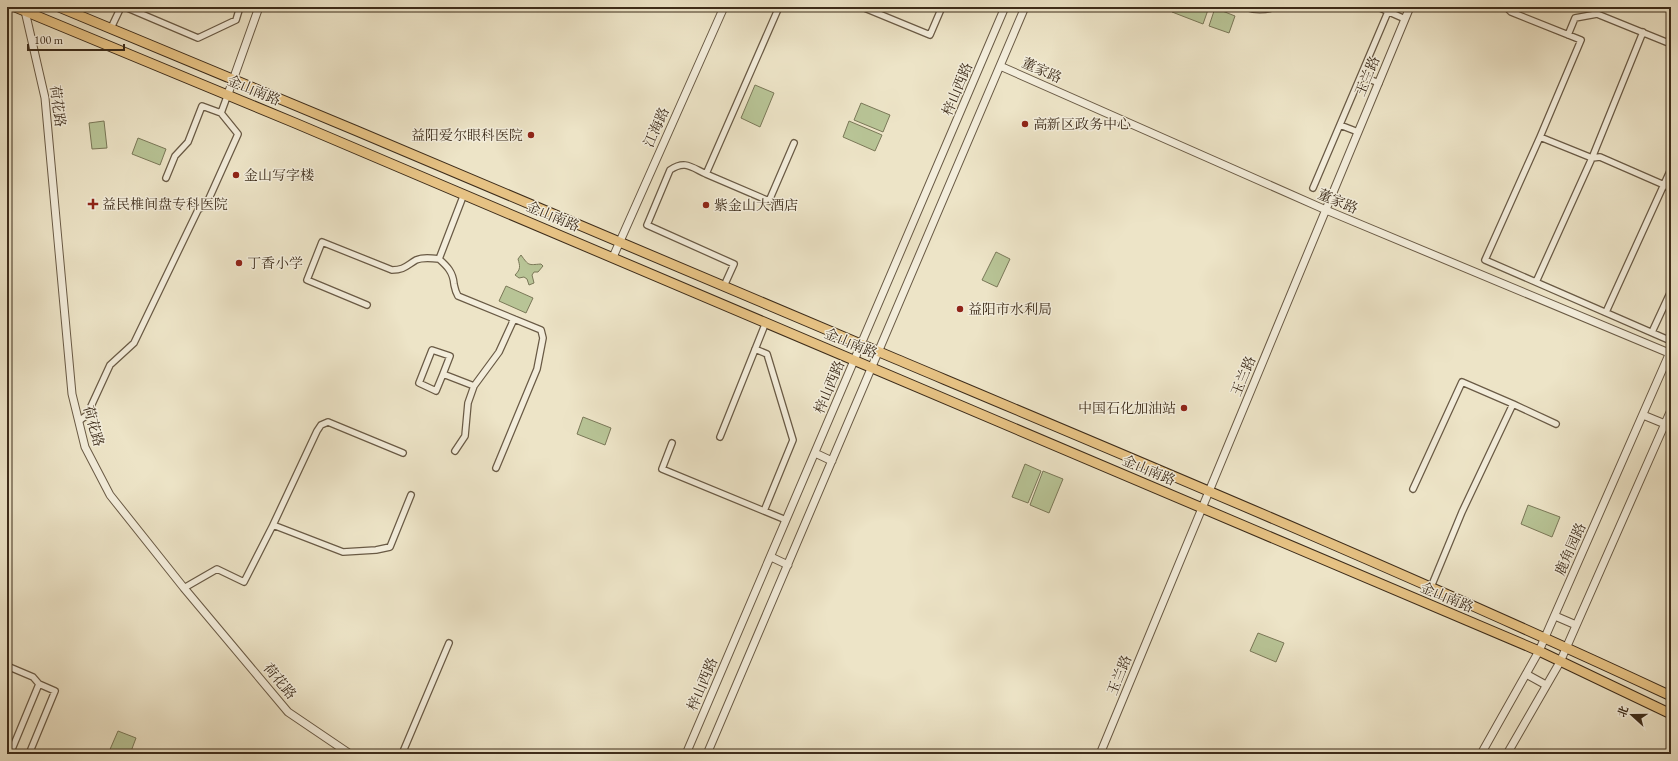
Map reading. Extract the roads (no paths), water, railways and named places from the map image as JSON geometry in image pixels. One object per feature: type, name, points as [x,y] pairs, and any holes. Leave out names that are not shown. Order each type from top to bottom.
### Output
[{"type":"highway","name":"金山南路","points":[[15,7],[26,9],[228,94],[1539,651],[1671,714]]},
{"type":"highway","name":"金山南路","points":[[59,7],[234,79],[1209,491],[1546,637],[1671,696]]},
{"type":"highway","points":[[1285,543],[1292,527]]},
{"type":"highway","points":[[1467,621],[1474,606]]},
{"type":"highway","points":[[1624,692],[1631,677]]},
{"type":"street","points":[[111,28],[121,7]]},
{"type":"street","points":[[125,7],[198,38],[236,20],[240,7]]},
{"type":"street","points":[[221,113],[259,7]]},
{"type":"street","name":"江海路","points":[[613,257],[724,7]]},
{"type":"street","points":[[706,174],[778,7]]},
{"type":"street","points":[[862,7],[930,35],[942,7]]},
{"type":"street","name":"梓山西路","points":[[686,754],[1006,7]]},
{"type":"street","points":[[707,754],[1025,7]]},
{"type":"street","points":[[1245,7],[1264,10],[1276,7]]},
{"type":"street","points":[[1378,7],[1389,9],[1405,19]]},
{"type":"street","name":"玉兰路","points":[[1100,754],[1410,7]]},
{"type":"street","points":[[1506,7],[1511,12],[1581,40],[1540,137],[1485,260],[1671,340]]},
{"type":"street","name":"荷花路","points":[[26,9],[29,33],[46,98],[72,394],[85,447],[110,495],[184,588],[288,712],[350,754]]},
{"type":"street","points":[[1313,188],[1389,9]]},
{"type":"street","points":[[1568,35],[1575,18],[1597,14],[1671,44]]},
{"type":"street","points":[[1536,282],[1592,158],[1642,32]]},
{"type":"street","name":"董家路","points":[[1000,66],[1326,210],[1670,351]]},
{"type":"street","points":[[1361,76],[1379,83]]},
{"type":"street","points":[[79,421],[87,414],[110,366],[134,343],[198,210],[207,203],[238,134],[221,113],[202,106],[188,142],[175,156],[166,178]]},
{"type":"street","points":[[1340,125],[1358,132]]},
{"type":"street","points":[[1540,137],[1592,158],[1600,157],[1671,188]]},
{"type":"street","points":[[724,286],[734,264],[647,225],[670,170],[678,165],[684,164],[769,201],[794,143]]},
{"type":"street","points":[[1606,312],[1665,185],[1671,168]]},
{"type":"street","points":[[439,259],[464,194]]},
{"type":"street","points":[[367,305],[307,280],[322,242],[392,270],[401,270],[416,260],[427,258],[439,259],[447,266],[452,274],[454,290],[458,296],[540,330],[543,338],[542,353],[537,369],[496,468]]},
{"type":"street","points":[[1652,332],[1671,291]]},
{"type":"street","points":[[454,451],[465,436],[468,403],[474,386],[504,344],[514,319]]},
{"type":"street","points":[[720,437],[766,322]]},
{"type":"street","points":[[755,349],[768,354],[793,440],[764,511]]},
{"type":"street","points":[[432,350],[450,356],[443,374],[436,390],[419,383],[432,350]]},
{"type":"street","name":"鹿角园路","points":[[1481,754],[1546,637],[1670,351]]},
{"type":"street","points":[[443,374],[474,386]]},
{"type":"street","points":[[1413,489],[1462,382],[1556,424]]},
{"type":"street","points":[[1431,587],[1462,512],[1513,404]]},
{"type":"street","points":[[1507,754],[1560,662],[1671,410]]},
{"type":"street","points":[[1643,415],[1665,424]]},
{"type":"street","points":[[184,588],[217,569],[244,582],[273,526],[316,431],[321,425],[328,422],[402,453]]},
{"type":"street","points":[[672,443],[662,469],[786,520]]},
{"type":"street","points":[[815,453],[832,461]]},
{"type":"street","points":[[273,526],[343,552],[376,550],[390,547],[411,495]]},
{"type":"street","points":[[771,557],[788,565]]},
{"type":"street","points":[[1555,616],[1576,625]]},
{"type":"street","points":[[402,754],[449,644]]},
{"type":"street","points":[[7,666],[33,677],[39,684],[55,691],[29,754]]},
{"type":"street","points":[[1526,674],[1546,685]]},
{"type":"street","points":[[10,754],[39,684]]},
{"type":"place","name":"高新区政务中心","points":[[1025,124]]},
{"type":"place","name":"益阳爱尔眼科医院","points":[[531,135]]},
{"type":"place","name":"金山写字楼","points":[[236,175]]},
{"type":"place","name":"益民椎间盘专科医院","points":[[93,204]]},
{"type":"place","name":"紫金山大酒店","points":[[706,205]]},
{"type":"place","name":"丁香小学","points":[[239,263]]},
{"type":"place","name":"益阳市水利局","points":[[960,309]]},
{"type":"place","name":"中国石化加油站","points":[[1184,408]]}]
